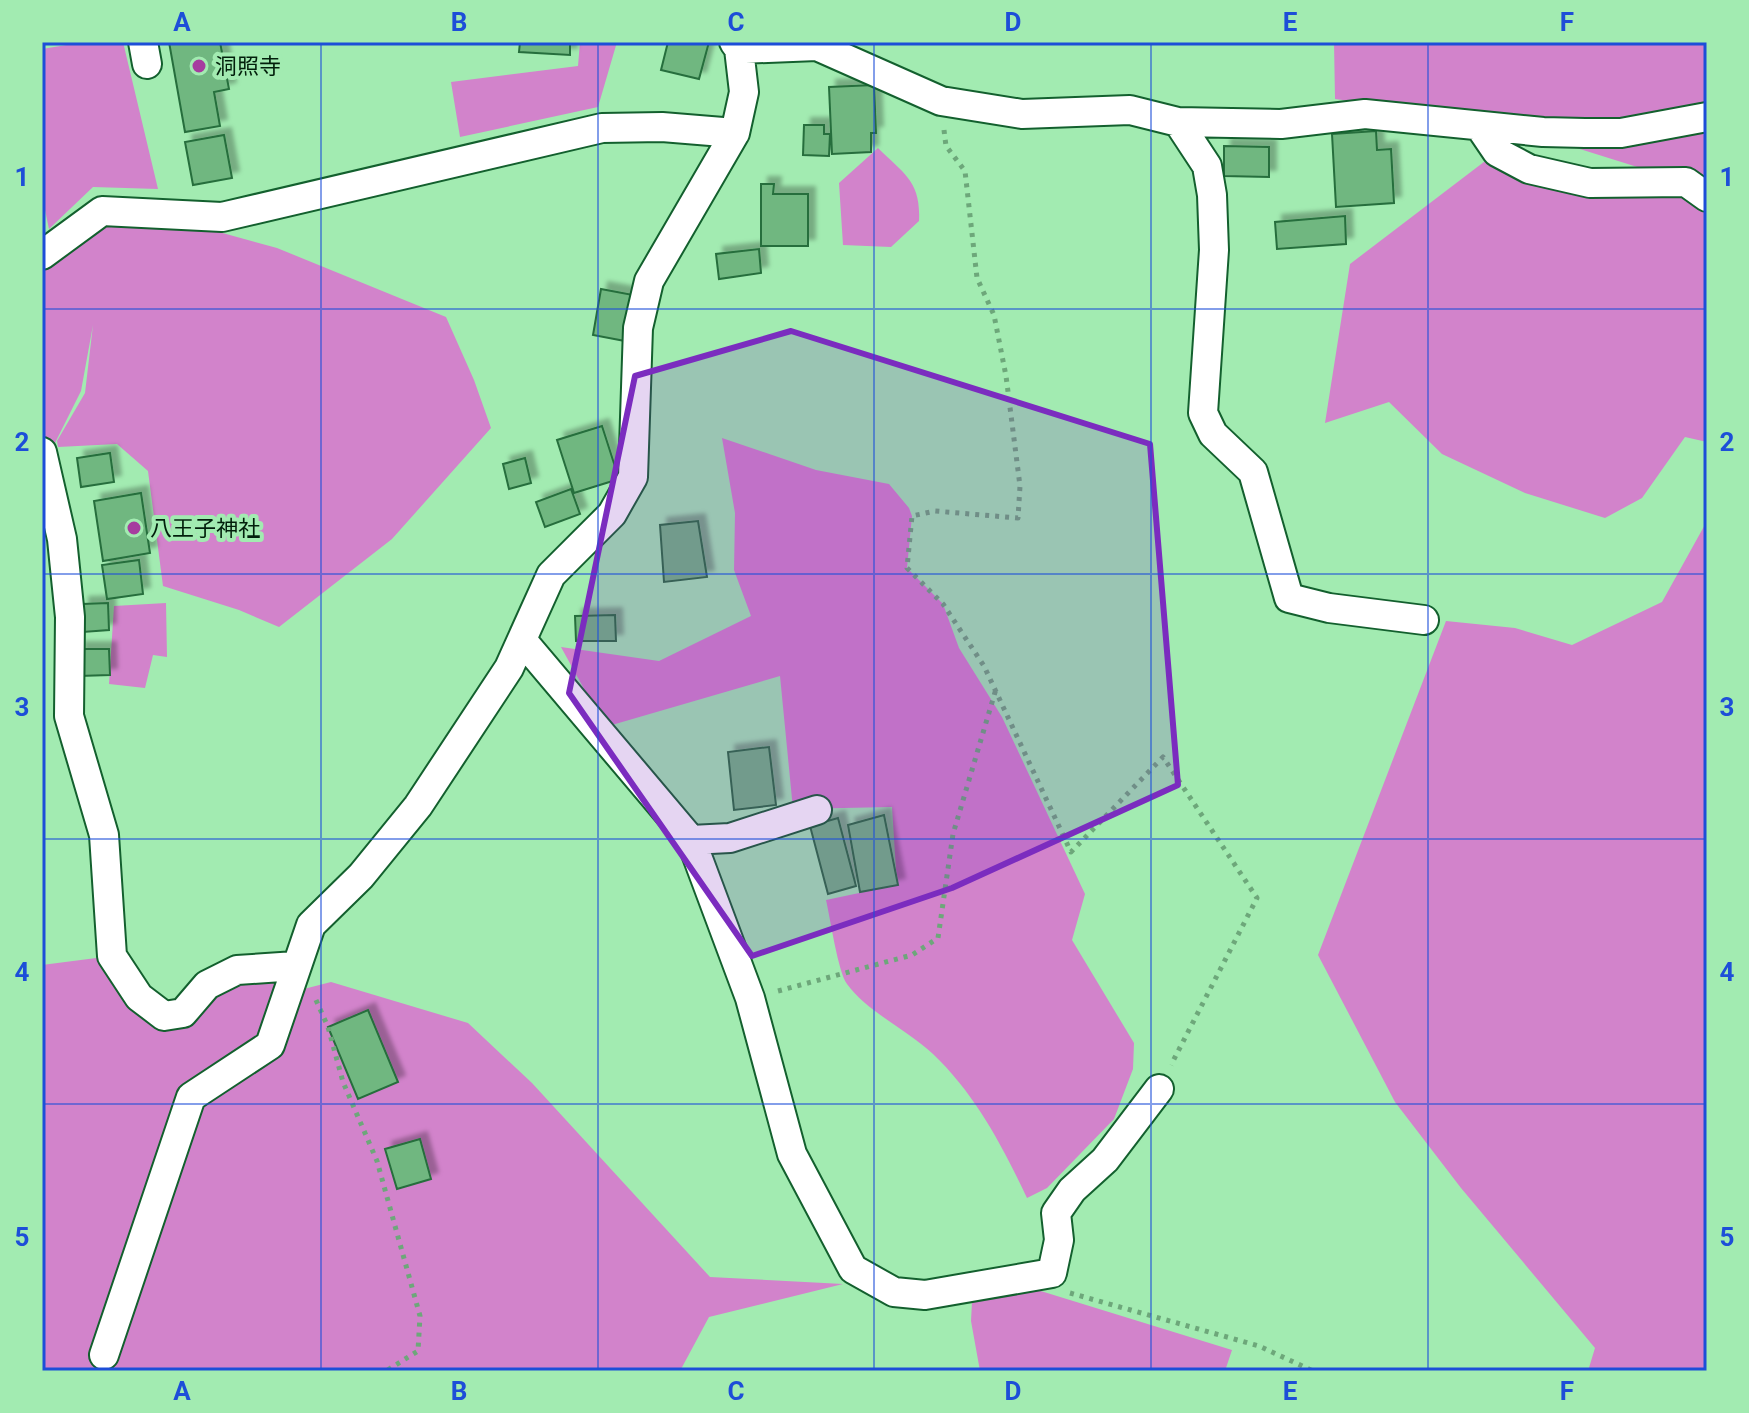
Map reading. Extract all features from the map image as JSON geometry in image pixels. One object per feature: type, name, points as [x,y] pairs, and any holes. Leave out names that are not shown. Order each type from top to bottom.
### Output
[{"type":"street","points":[[104,1355],[191,1097],[270,1045],[303,976],[311,925],[361,876],[418,806],[509,668],[551,575],[612,514],[633,477],[638,328],[649,281],[735,133],[744,92],[737,46],[817,46],[941,101],[1022,114],[1130,110],[1178,122],[1281,124],[1365,114],[1543,132],[1621,133],[1707,117]]},
{"type":"street","points":[[1178,122],[1207,166],[1212,195],[1214,250],[1203,413],[1213,434],[1253,472],[1289,598],[1329,608],[1424,620]]},
{"type":"street","points":[[42,255],[102,211],[222,217],[602,128],[662,127],[735,133]]},
{"type":"street","points":[[1480,127],[1497,152],[1529,169],[1590,183],[1686,182],[1707,197]]},
{"type":"street","points":[[42,452],[62,539],[70,617],[69,716],[104,835],[112,956],[139,997],[164,1016],[183,1013],[207,985],[237,970],[303,976]]},
{"type":"street","points":[[522,640],[691,840],[750,998],[792,1154],[853,1269],[894,1292],[925,1295],[1052,1273],[1059,1240],[1056,1213],[1072,1190],[1105,1160],[1159,1089]]},
{"type":"street","points":[[691,840],[730,838],[817,810]]},
{"type":"path","points":[[941,101],[946,146],[965,171],[977,278],[994,315],[1006,376],[1020,486],[1018,518],[935,511],[912,516],[907,568],[943,604],[996,688],[1071,852],[1163,757],[1257,898],[1159,1089]]},
{"type":"path","points":[[750,998],[912,955],[938,938],[953,834],[996,688]]},
{"type":"path","points":[[303,976],[328,1027],[343,1082],[377,1161],[420,1316],[418,1351],[386,1371]]},
{"type":"path","points":[[1061,1290],[1259,1346],[1313,1371]]},
{"type":"highlighted area","points":[[791,331],[1150,444],[1178,785],[952,888],[752,956],[569,693],[635,376]]},
{"type":"shaded area","points":[[85,42],[123,42],[158,189],[93,187],[49,229],[42,196],[42,49]]},
{"type":"shaded area","points":[[580,42],[617,42],[598,107],[460,137],[451,82],[578,66]]},
{"type":"shaded area","points":[[1334,42],[1707,42],[1707,442],[1685,437],[1642,498],[1605,518],[1525,493],[1442,454],[1389,402],[1325,423],[1350,264],[1497,152],[1542,183],[1682,181],[1519,130],[1557,129],[1335,99]]},
{"type":"shaded area","points":[[878,148],[914,187],[919,221],[891,247],[843,245],[839,183]]},
{"type":"shaded area","points":[[102,211],[190,224],[277,248],[446,317],[474,380],[491,428],[392,539],[279,627],[239,610],[163,586],[148,471],[117,444],[58,447],[57,441],[85,393],[93,325],[81,391],[55,443],[57,494],[42,443],[42,259]]},
{"type":"shaded area","points":[[722,438],[816,470],[889,484],[909,508],[912,516],[907,568],[943,604],[959,648],[1002,717],[1085,894],[1072,940],[1134,1043],[1133,1069],[1114,1119],[1047,1188],[1027,1198],[975,1103],[948,1069],[923,1045],[865,1003],[844,978],[826,900],[897,885],[892,807],[793,809],[780,676],[605,727],[561,647],[659,661],[751,616],[734,570],[735,513]]},
{"type":"shaded area","points":[[1707,521],[1707,1371],[1588,1371],[1595,1348],[1461,1188],[1395,1102],[1318,955],[1446,621],[1515,628],[1572,645],[1662,602]]},
{"type":"shaded area","points":[[166,603],[167,657],[153,655],[145,688],[109,684],[114,606]]},
{"type":"shaded area","points":[[104,957],[164,1016],[237,970],[296,966],[300,990],[331,982],[468,1023],[532,1083],[710,1277],[843,1284],[709,1317],[680,1371],[42,1371],[42,965]]},
{"type":"shaded area","points":[[1031,1288],[1232,1350],[1225,1371],[980,1371],[971,1321],[972,1302]]},
{"type":"building","name":"洞照寺","points":[[169,42],[220,42],[229,89],[214,92],[220,126],[185,132]]},
{"type":"building","points":[[520,42],[570,42],[570,55],[519,52]]},
{"type":"building","points":[[668,42],[709,42],[699,79],[661,70]]},
{"type":"building","points":[[874,85],[876,133],[871,133],[871,152],[832,154],[829,87]]},
{"type":"building","points":[[804,125],[824,125],[824,134],[830,134],[829,156],[803,155]]},
{"type":"building","points":[[1376,131],[1377,150],[1391,149],[1394,203],[1336,207],[1332,134]]},
{"type":"building","points":[[224,135],[232,178],[193,185],[185,142]]},
{"type":"building","points":[[1224,146],[1269,147],[1269,177],[1224,176]]},
{"type":"building","points":[[761,184],[774,184],[773,194],[808,194],[808,246],[761,246]]},
{"type":"building","points":[[1345,216],[1346,244],[1277,249],[1275,222]]},
{"type":"building","points":[[759,249],[761,273],[719,279],[716,254]]},
{"type":"building","points":[[601,289],[633,295],[625,341],[593,335]]},
{"type":"building","points":[[602,426],[619,479],[574,493],[557,440]]},
{"type":"building","points":[[110,453],[114,482],[81,487],[77,458]]},
{"type":"building","points":[[525,458],[531,483],[509,489],[503,464]]},
{"type":"building","points":[[571,489],[580,514],[545,527],[536,502]]},
{"type":"building","points":[[141,493],[150,553],[103,561],[94,501]]},
{"type":"building","points":[[698,521],[707,577],[664,582],[660,525]]},
{"type":"building","points":[[139,560],[143,594],[107,599],[102,565]]},
{"type":"building","points":[[108,603],[109,630],[83,632],[82,604]]},
{"type":"building","points":[[615,615],[616,641],[576,641],[575,616]]},
{"type":"building","points":[[78,649],[109,649],[110,675],[79,676]]},
{"type":"building","points":[[769,747],[776,805],[734,810],[728,752]]},
{"type":"building","points":[[884,815],[898,885],[860,892],[848,825]]},
{"type":"building","points":[[838,818],[856,886],[828,894],[810,826]]},
{"type":"building","points":[[368,1010],[398,1082],[358,1099],[328,1027]]},
{"type":"building","points":[[420,1139],[431,1179],[397,1189],[385,1149]]},
{"type":"place","name":"洞照寺","points":[[199,66]]},
{"type":"place","name":"八王子神社","points":[[134,528]]}]
